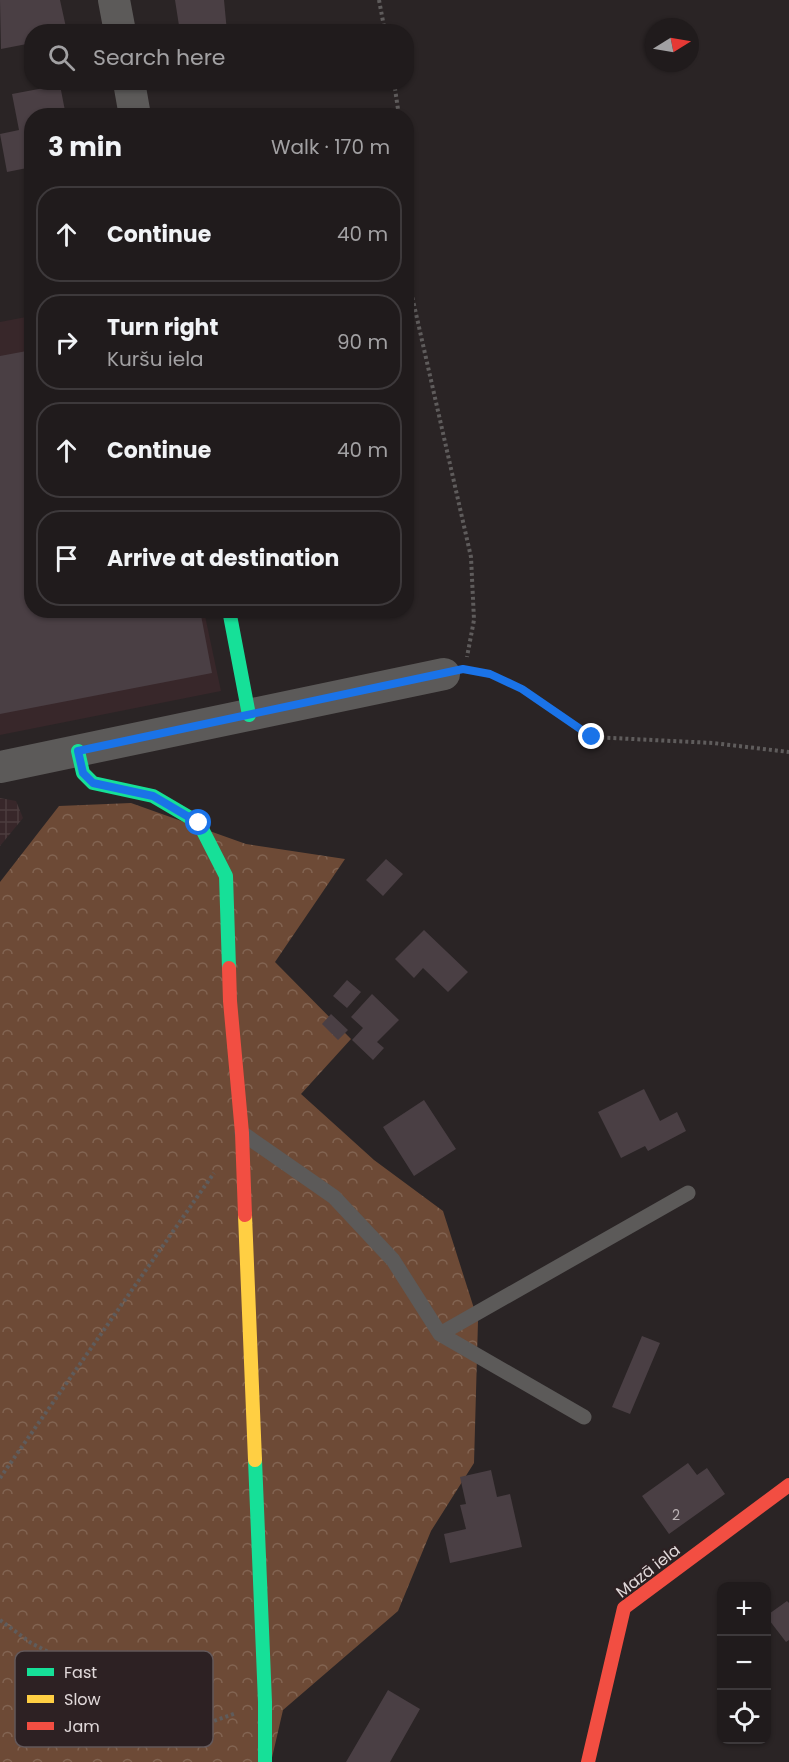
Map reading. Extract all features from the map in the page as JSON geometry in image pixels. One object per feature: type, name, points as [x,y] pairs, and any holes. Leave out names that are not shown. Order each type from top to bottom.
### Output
[{"type":"street","points":[[114,0],[118,24]]},
{"type":"street","points":[[130,90],[134,108]]},
{"type":"street","points":[[231,618],[249,715]]},
{"type":"street","points":[[0,767],[453,671]]},
{"type":"street","points":[[78,751],[83,773],[93,783],[153,796],[199,823],[226,876],[230,1002],[242,1133],[265,1702],[265,1762]]},
{"type":"street","name":"Mazā iela","points":[[588,1762],[624,1608],[789,1485]]},
{"type":"lane","points":[[242,1133],[334,1197],[393,1260],[440,1334],[584,1417]]},
{"type":"lane","points":[[440,1334],[688,1193]]},
{"type":"path","points":[[379,0],[384,24]]},
{"type":"path","points":[[395,90],[398,108]]},
{"type":"path","points":[[414,305],[471,557],[474,620],[469,651],[453,671]]},
{"type":"path","points":[[453,671],[490,674],[522,689],[592,737],[713,743],[789,752]]},
{"type":"path","points":[[0,1478],[215,1171]]},
{"type":"path","points":[[0,1620],[48,1651]]},
{"type":"path","points":[[213,1721],[265,1702]]},
{"type":"shaded area","points":[[24,317],[24,618],[205,618],[221,691],[0,735],[0,322]]},
{"type":"shaded area","points":[[0,798],[16,801],[23,818],[0,846]]},
{"type":"green space","points":[[131,803],[246,844],[345,859],[275,962],[351,1039],[301,1094],[374,1160],[443,1211],[478,1321],[474,1463],[431,1531],[398,1611],[283,1710],[271,1762],[0,1762],[0,882],[59,806]]},
{"type":"building","points":[[0,0],[60,0],[65,24],[24,24],[24,45],[1,49]]},
{"type":"building","points":[[175,0],[224,0],[226,24],[179,24]]},
{"type":"building","points":[[33,90],[61,90],[64,108],[24,108],[24,169],[7,172],[0,134],[19,130],[12,94]]},
{"type":"building","points":[[24,352],[24,618],[202,618],[212,673],[0,714],[0,356]]},
{"type":"building","points":[[386,859],[403,874],[383,896],[366,880]]},
{"type":"building","points":[[424,930],[468,972],[448,992],[423,968],[414,978],[395,959]]},
{"type":"building","points":[[347,980],[361,992],[347,1008],[333,996]]},
{"type":"building","points":[[372,994],[399,1020],[377,1042],[384,1048],[373,1060],[352,1040],[363,1028],[351,1017]]},
{"type":"building","points":[[331,1014],[348,1030],[338,1040],[322,1024]]},
{"type":"building","points":[[644,1089],[660,1121],[677,1112],[686,1131],[648,1151],[645,1146],[621,1158],[598,1112]]},
{"type":"building","points":[[424,1100],[456,1149],[414,1176],[383,1127]]},
{"type":"building","points":[[642,1336],[660,1343],[630,1414],[612,1407]]},
{"type":"building","points":[[688,1463],[697,1475],[707,1468],[725,1494],[669,1534],[642,1496]]},
{"type":"building","points":[[491,1470],[497,1497],[510,1494],[522,1547],[450,1563],[444,1534],[466,1529],[460,1505],[466,1504],[460,1477]]},
{"type":"building","points":[[787,1601],[789,1603],[789,1640],[786,1642],[771,1622],[771,1612]]},
{"type":"building","points":[[388,1690],[420,1709],[390,1762],[346,1762]]},
{"type":"traffic: fast","points":[[231,618],[249,715]]},
{"type":"traffic: fast","points":[[78,751],[83,773],[93,783],[153,796],[199,823],[226,876],[229,968]]},
{"type":"traffic: fast","points":[[255,1460],[265,1702],[265,1762]]},
{"type":"traffic: slow","points":[[245,1215],[255,1460]]},
{"type":"traffic: jam","points":[[229,968],[242,1133],[245,1215]]},
{"type":"traffic: jam","points":[[588,1762],[624,1608],[789,1485]]},
{"type":"route","points":[[199,823],[153,796],[93,783],[83,773],[78,751],[463,669],[490,674],[522,689],[592,737]]}]
